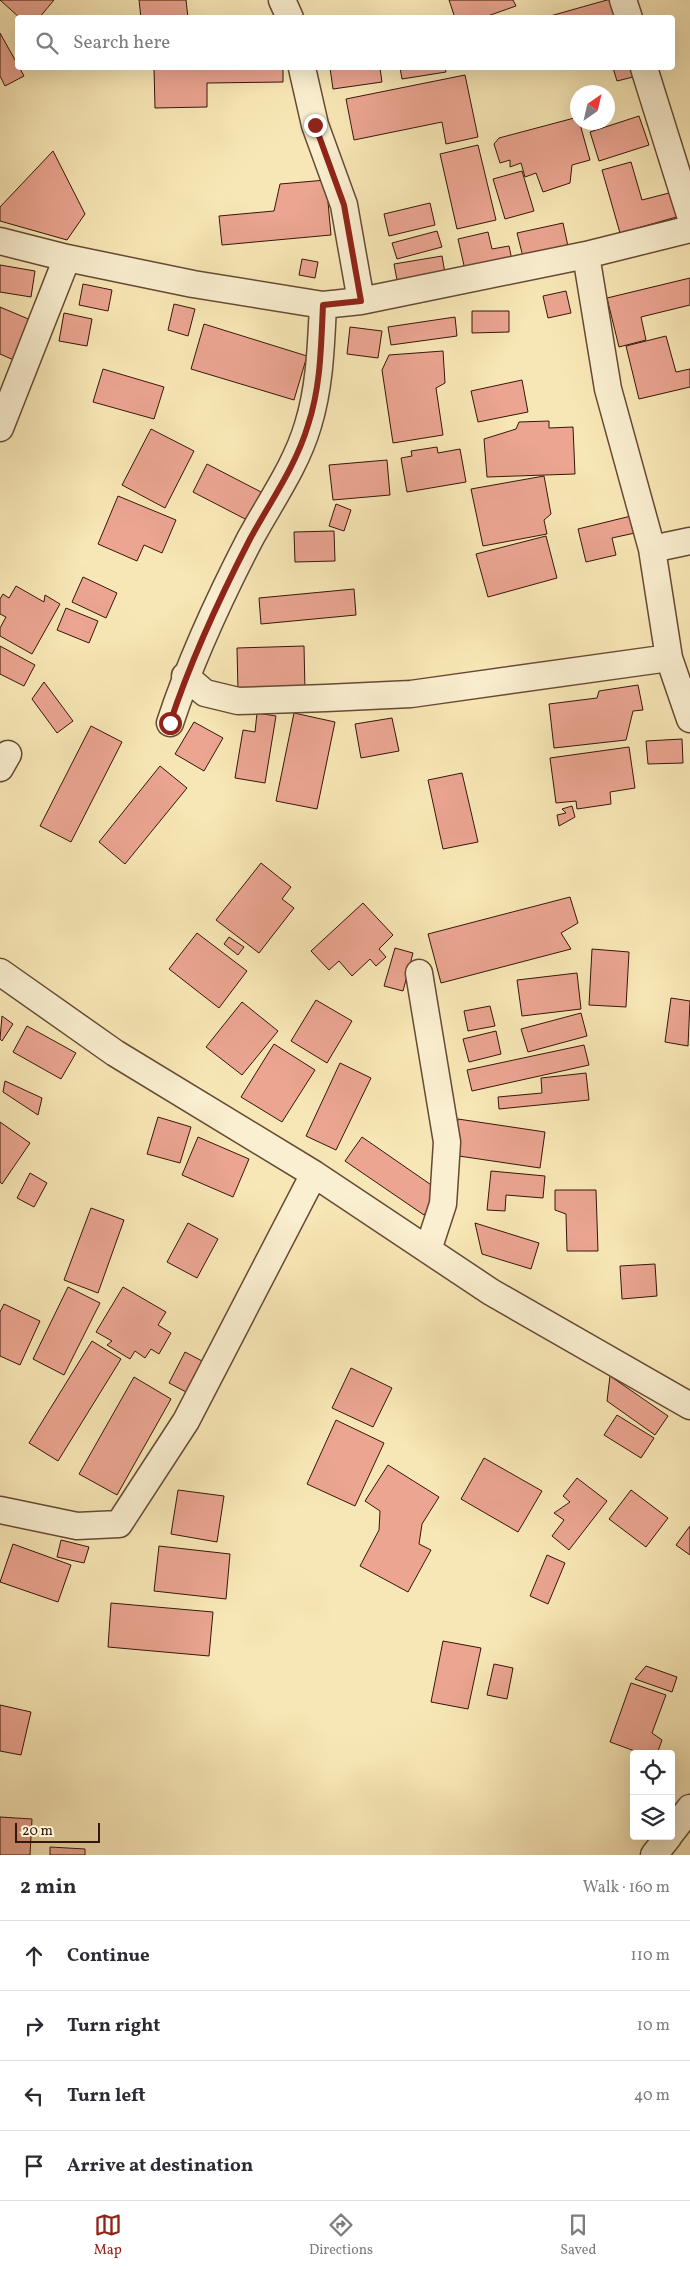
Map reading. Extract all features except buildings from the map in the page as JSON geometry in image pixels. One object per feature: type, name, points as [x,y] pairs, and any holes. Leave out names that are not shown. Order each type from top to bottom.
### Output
[{"type":"street","points":[[282,0],[289,15]]},
{"type":"street","points":[[623,0],[628,15]]},
{"type":"street","points":[[302,70],[315,125],[344,205],[361,301]]},
{"type":"street","points":[[645,70],[690,215]]},
{"type":"street","points":[[0,241],[67,258],[193,284],[323,305],[361,301],[586,255],[690,229]]},
{"type":"street","points":[[586,255],[608,390],[652,549],[669,658],[690,719]]},
{"type":"street","points":[[0,428],[67,258]]},
{"type":"street","points":[[170,723],[186,676],[214,610],[251,538],[289,473],[308,425],[319,378],[323,305]]},
{"type":"street","points":[[652,549],[690,541]]},
{"type":"street","points":[[186,676],[205,693],[238,701],[326,698],[411,694],[669,658]]},
{"type":"street","points":[[0,972],[115,1053],[314,1174],[491,1292],[690,1406]]},
{"type":"street","points":[[419,973],[446,1142],[443,1204],[428,1250]]},
{"type":"street","points":[[0,1510],[77,1526],[119,1524],[186,1421],[314,1174]]},
{"type":"street","points":[[675,1828],[690,1808]]},
{"type":"street","points":[[654,1855],[666,1840]]},
{"type":"route","points":[[170,723],[186,676],[214,610],[251,538],[289,473],[308,425],[319,378],[323,305],[361,301],[344,205],[315,125]]}]
